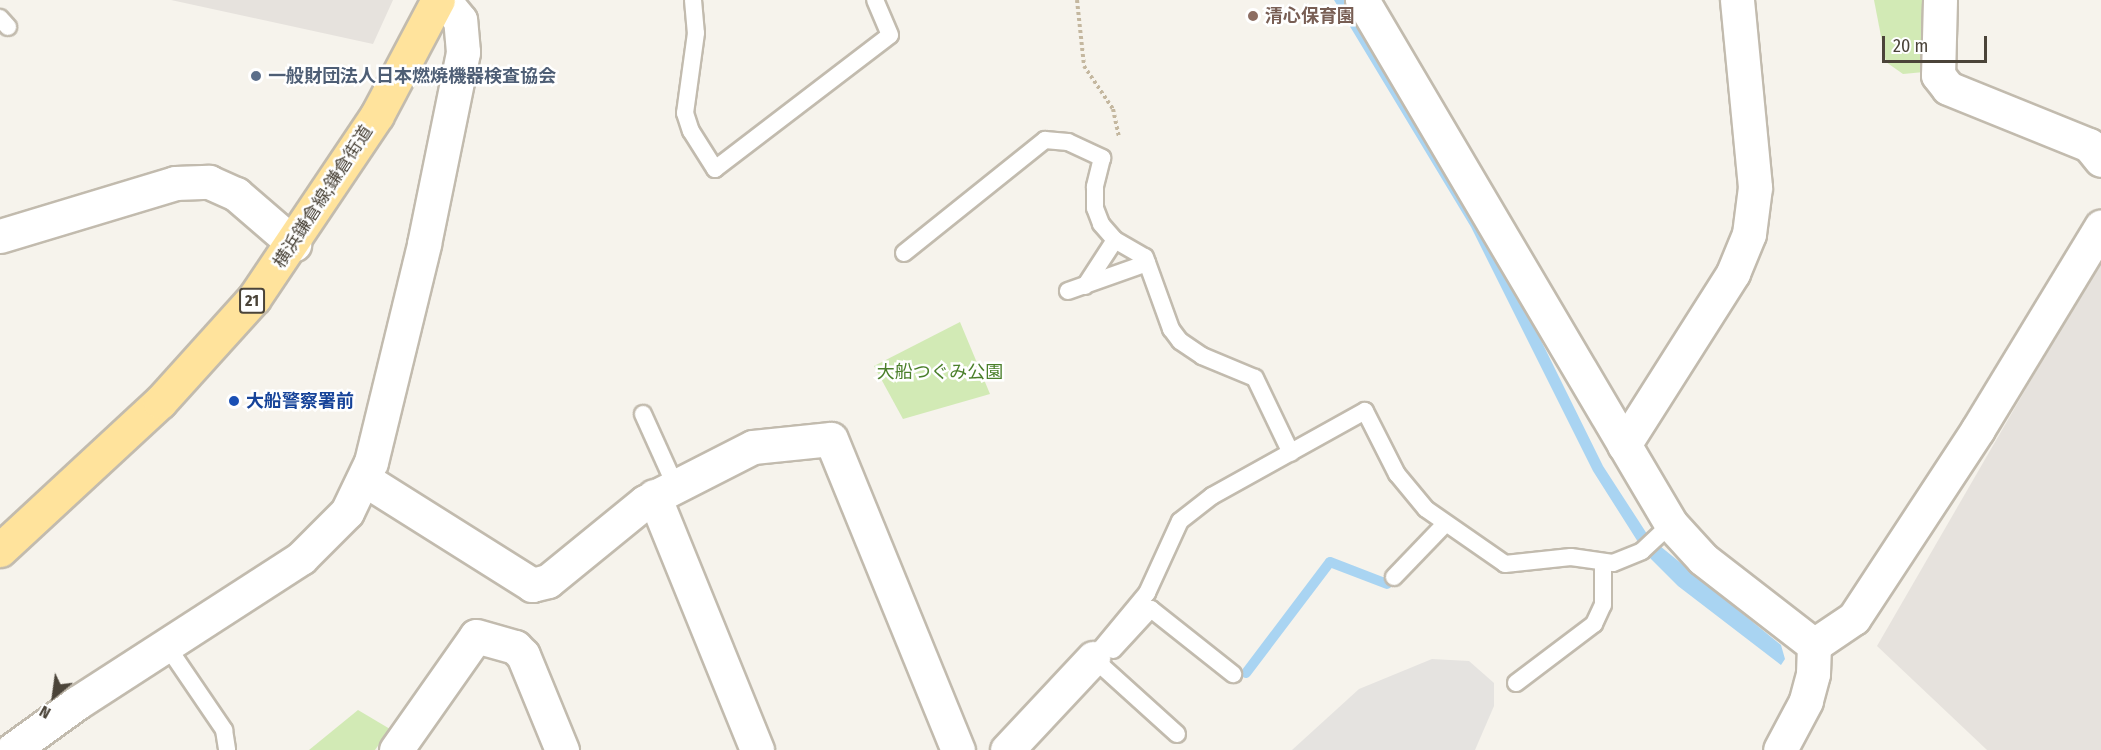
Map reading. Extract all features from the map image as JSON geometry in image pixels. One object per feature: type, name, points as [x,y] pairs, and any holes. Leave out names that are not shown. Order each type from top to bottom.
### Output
[{"type":"main road","name":"横浜鎌倉線;鎌倉街道","points":[[0,550],[160,402],[254,298],[294,244],[377,115],[438,0]]},
{"type":"street","points":[[12,750],[301,558],[347,512],[371,462],[424,244],[463,52],[460,20],[444,0]]},
{"type":"street","points":[[1362,0],[1671,524],[1703,559],[1814,645]]},
{"type":"street","points":[[1624,446],[1733,273],[1749,234],[1755,187],[1737,0]]},
{"type":"street","points":[[1940,0],[1938,75],[1948,88],[2089,146],[2101,160]]},
{"type":"street","points":[[0,236],[175,183],[209,182],[236,194],[294,244]]},
{"type":"street","points":[[1814,645],[1854,618],[1978,429],[2101,227]]},
{"type":"street","points":[[364,479],[532,585],[548,581],[665,491],[753,447],[831,439],[958,750]]},
{"type":"street","points":[[665,491],[757,750]]},
{"type":"street","points":[[396,750],[476,636],[515,647],[523,655],[562,750]]},
{"type":"street","points":[[1780,750],[1806,701],[1814,674],[1814,645]]},
{"type":"street","points":[[1007,750],[1096,662]]},
{"type":"lane","points":[[693,0],[696,33],[685,113],[691,131],[715,168],[890,35],[875,0]]},
{"type":"lane","points":[[904,253],[1045,140],[1068,142],[1102,158],[1095,187],[1095,207],[1101,224],[1115,240],[1140,251],[1147,263],[1171,329],[1202,356],[1255,378],[1291,453]]},
{"type":"lane","points":[[1085,286],[1115,240]]},
{"type":"lane","points":[[1068,291],[1147,263]]},
{"type":"lane","points":[[1096,662],[1147,593],[1180,521],[1212,496],[1365,411],[1397,474],[1425,509],[1505,564],[1585,557],[1603,564],[1642,550],[1671,524]]},
{"type":"lane","points":[[643,414],[665,491]]},
{"type":"lane","points":[[1394,577],[1445,524]]},
{"type":"lane","points":[[1516,683],[1594,624],[1603,605],[1603,564]]},
{"type":"lane","points":[[1096,662],[1151,609],[1233,674]]},
{"type":"lane","points":[[167,646],[224,730],[227,750]]},
{"type":"lane","points":[[1096,662],[1177,734]]},
{"type":"shaded area","points":[[171,0],[393,0],[373,44]]},
{"type":"shaded area","points":[[2101,259],[2101,750],[1987,750],[1877,646]]},
{"type":"shaded area","points":[[1432,659],[1469,661],[1494,683],[1494,706],[1475,750],[1292,750],[1359,689]]},
{"type":"green space","points":[[1874,0],[1928,0],[1924,72],[1903,74],[1886,62]]},
{"type":"green space","name":"大船つぐみ公園","points":[[960,322],[990,394],[903,419],[874,366]]},
{"type":"green space","points":[[358,710],[390,729],[375,750],[309,750]]},
{"type":"water","points":[[1334,0],[1346,0],[1483,223],[1603,466],[1649,537],[1781,645],[1785,659],[1781,665],[1678,586],[1645,553],[1593,471],[1471,227]]},
{"type":"waterway","points":[[1246,673],[1330,562],[1387,584]]},
{"type":"place","name":"清心保育園","points":[[1253,16]]},
{"type":"place","name":"一般財団法人日本燃焼機器検査協会","points":[[256,76]]},
{"type":"place","name":"大船警察署前","points":[[234,401]]}]
